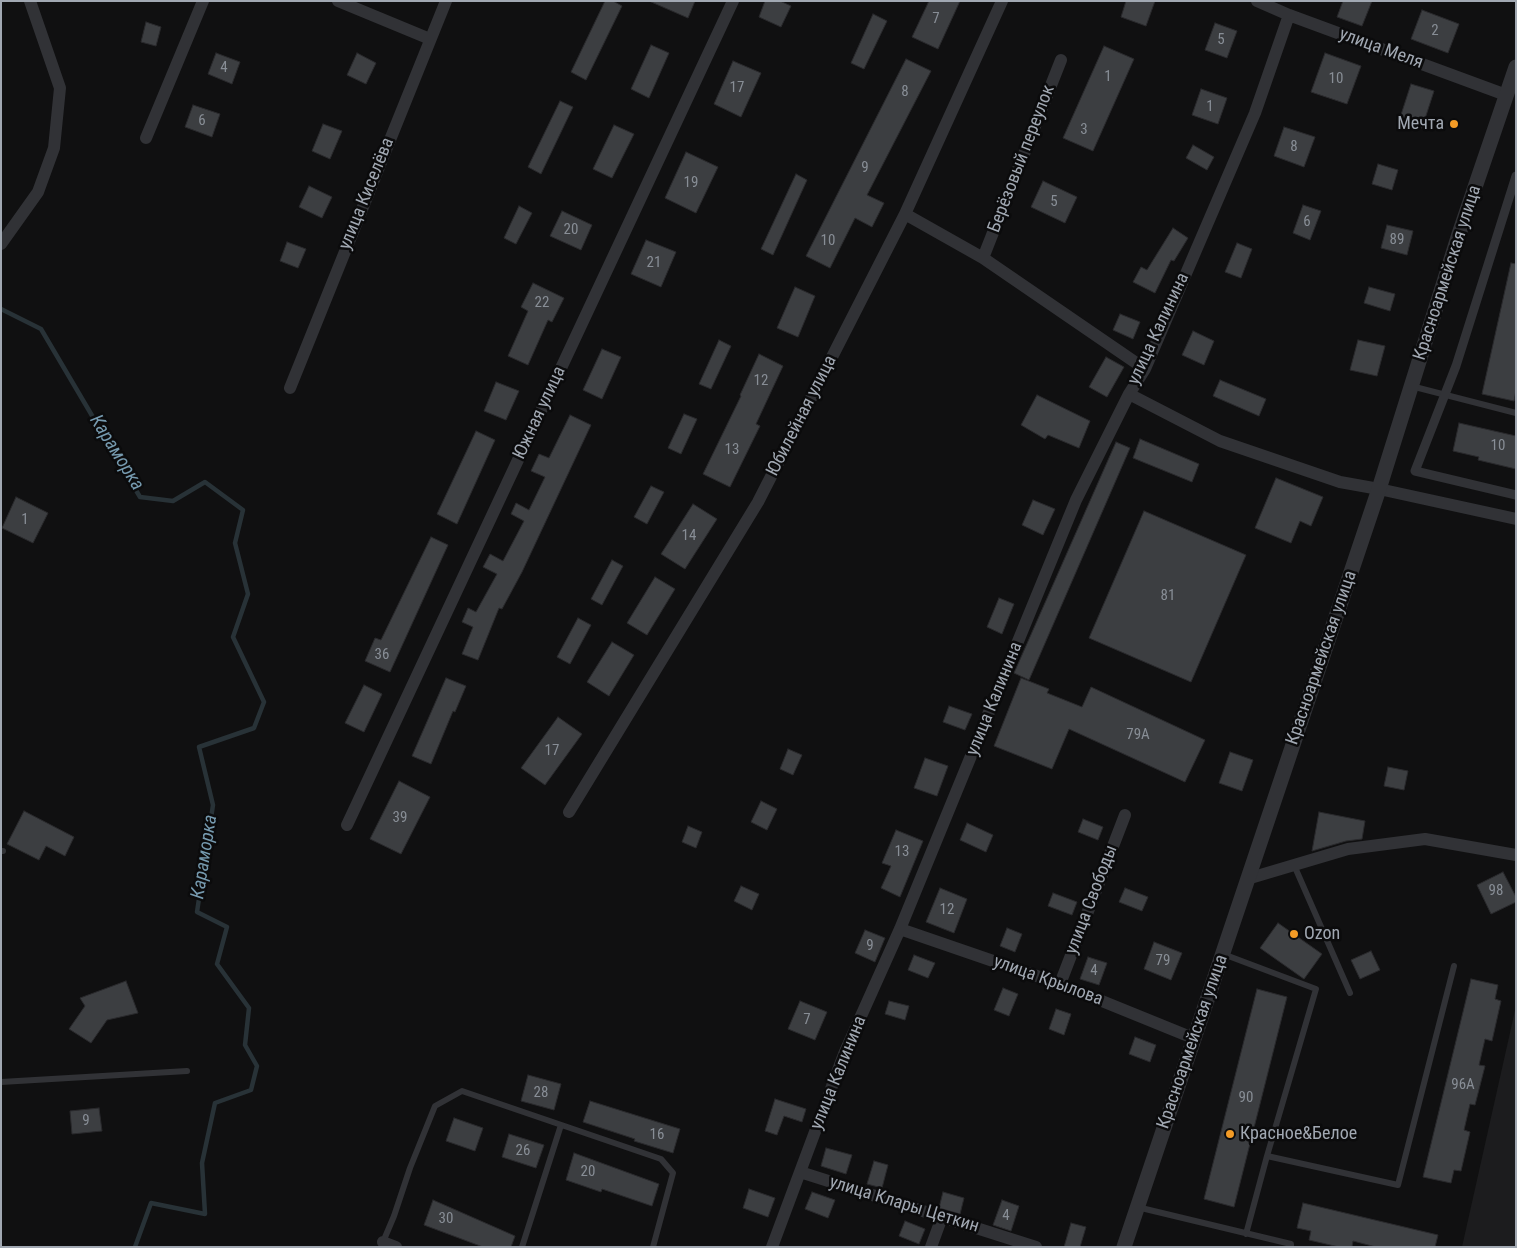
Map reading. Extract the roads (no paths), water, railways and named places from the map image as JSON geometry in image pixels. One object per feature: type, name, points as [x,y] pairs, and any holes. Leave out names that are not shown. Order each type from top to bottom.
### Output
[{"type":"street","points":[[1,244],[38,192],[54,148],[60,88],[30,1]]},
{"type":"street","points":[[146,138],[203,1]]},
{"type":"street","points":[[338,1],[430,39]]},
{"type":"street","name":"улица Киселёва","points":[[290,388],[446,1]]},
{"type":"street","name":"Южная улица","points":[[347,825],[733,1]]},
{"type":"street","name":"Юбилейная улица","points":[[569,812],[758,502],[905,214],[1002,1]]},
{"type":"street","name":"улица Меля","points":[[1257,1],[1289,15],[1511,96]]},
{"type":"street","name":"улица Калинина","points":[[772,1247],[844,1054],[900,929],[1076,500],[1129,394],[1144,369],[1256,113],[1289,15]]},
{"type":"street","name":"Берёзовый переулок","points":[[983,258],[1060,60]]},
{"type":"street","name":"Красноармейская улица","points":[[1124,1247],[1379,488],[1459,234],[1511,96],[1516,67]]},
{"type":"street","points":[[1516,176],[1456,366],[1415,471],[1516,495]]},
{"type":"street","points":[[905,214],[983,258],[1144,369]]},
{"type":"street","points":[[1129,394],[1220,441],[1340,482],[1379,488],[1516,519]]},
{"type":"street","name":"улица Свободы","points":[[1060,984],[1125,816]]},
{"type":"street","points":[[1248,879],[1348,849],[1425,839],[1516,855]]},
{"type":"street","name":"улица Крылова","points":[[900,929],[1060,984],[1193,1038]]},
{"type":"street","name":"улица Клары Цеткин","points":[[800,1172],[1036,1247]]},
{"type":"street","points":[[931,1247],[942,1217]]},
{"type":"street","points":[[383,1242],[396,1247]]},
{"type":"lane","points":[[1411,386],[1516,414]]},
{"type":"lane","points":[[1294,865],[1350,992]]},
{"type":"lane","points":[[1223,954],[1316,989],[1246,1234]]},
{"type":"lane","points":[[1267,1156],[1398,1185],[1454,966]]},
{"type":"lane","points":[[1,1082],[187,1071]]},
{"type":"lane","points":[[383,1242],[435,1106],[462,1091],[661,1159],[673,1173],[653,1247]]},
{"type":"lane","points":[[522,1247],[561,1125]]},
{"type":"lane","points":[[1137,1207],[1291,1244],[1291,1247]]},
{"type":"waterway","name":"Караморка","points":[[1,309],[41,329],[140,497],[173,501],[205,482],[243,510],[235,543],[248,594],[233,637],[264,702],[254,728],[199,747],[213,805],[197,912],[227,927],[217,964],[249,1008],[245,1045],[257,1066],[251,1090],[215,1103],[202,1163],[205,1214],[151,1203],[135,1247]]},
{"type":"place","name":"Мечта","points":[[1454,124]]},
{"type":"place","name":"Ozon","points":[[1294,934]]},
{"type":"place","name":"Красное&Белое","points":[[1230,1134]]}]
